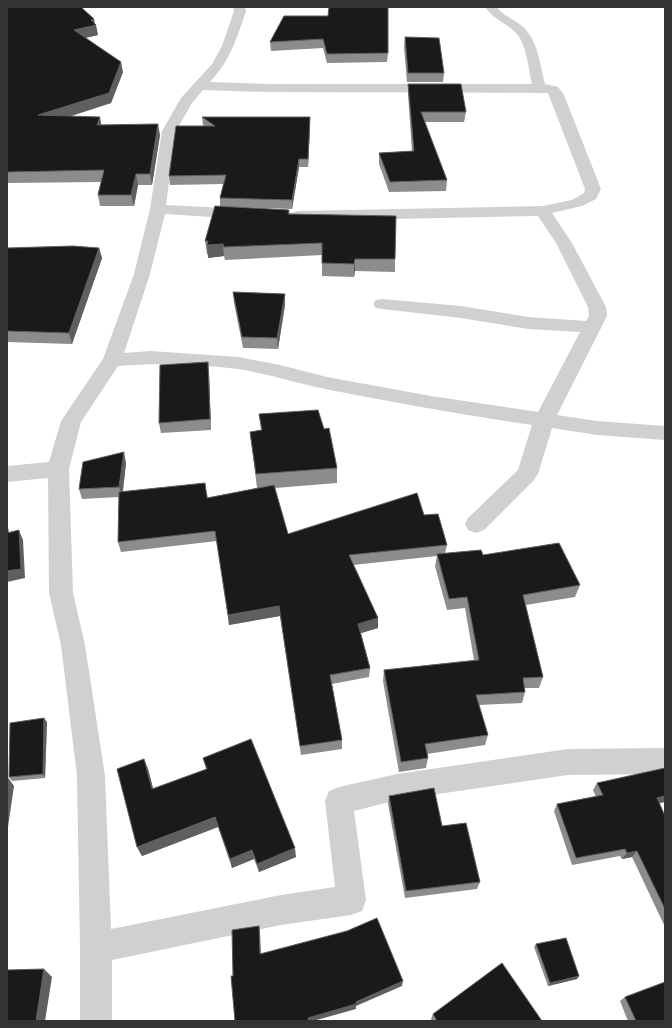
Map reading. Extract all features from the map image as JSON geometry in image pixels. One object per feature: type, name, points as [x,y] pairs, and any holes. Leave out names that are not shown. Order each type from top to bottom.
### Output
[{"type":"street","points":[[96,1021],[96,948],[91,776],[72,645],[62,593],[58,468],[71,421],[112,360],[142,274],[158,209],[169,131],[186,101],[218,66],[228,46],[240,11],[239,7]]},
{"type":"street","points":[[491,7],[498,16],[517,27],[526,37],[539,88]]},
{"type":"street","points":[[201,86],[267,88],[539,88],[553,90],[557,95],[593,189],[591,196],[577,203],[543,211],[285,216]]},
{"type":"street","points":[[158,209],[262,215]]},
{"type":"street","points":[[476,524],[527,474],[544,420],[598,316],[597,307],[564,243],[543,211]]},
{"type":"street","points":[[382,304],[460,312],[528,323],[593,327]]},
{"type":"street","points":[[112,360],[151,357],[238,363],[376,393],[597,428],[665,433]]},
{"type":"street","points":[[7,474],[58,468]]},
{"type":"street","points":[[96,948],[273,912],[351,900],[339,801],[397,787],[568,762],[665,761]]},
{"type":"building","points":[[7,7],[81,7],[94,19],[91,20],[96,25],[74,30],[121,62],[109,93],[38,115],[100,117],[97,125],[158,124],[150,174],[136,174],[131,195],[98,195],[104,170],[7,172]]},
{"type":"building","points":[[329,7],[388,7],[388,53],[327,54],[323,39],[270,42],[284,16],[328,16]]},
{"type":"building","points":[[405,37],[439,38],[444,73],[408,73]]},
{"type":"building","points":[[408,84],[461,84],[466,112],[421,112],[447,180],[390,182],[379,153],[414,151]]},
{"type":"building","points":[[202,117],[310,117],[308,159],[299,159],[292,200],[220,198],[226,175],[169,176],[176,126],[215,126]]},
{"type":"building","points":[[215,206],[289,210],[288,214],[396,216],[395,259],[355,259],[354,264],[322,263],[322,243],[224,247],[223,244],[207,245],[208,241],[205,241]]},
{"type":"building","points":[[73,246],[99,248],[69,333],[7,331],[7,248]]},
{"type":"building","points":[[233,292],[285,294],[277,338],[242,337]]},
{"type":"building","points":[[208,362],[210,419],[159,423],[160,365]]},
{"type":"building","points":[[318,410],[324,429],[329,428],[337,468],[256,474],[250,432],[262,430],[259,414]]},
{"type":"building","points":[[124,452],[119,487],[79,489],[83,462]]},
{"type":"building","points":[[205,483],[207,498],[274,485],[288,534],[417,493],[424,515],[438,514],[447,545],[349,555],[378,618],[358,624],[370,668],[330,675],[342,740],[300,746],[279,606],[228,615],[215,531],[118,542],[119,492]]},
{"type":"building","points":[[19,530],[21,569],[7,571],[7,533]]},
{"type":"building","points":[[559,543],[580,585],[523,595],[543,677],[523,678],[525,692],[476,695],[488,735],[425,744],[428,758],[401,762],[384,670],[479,660],[467,597],[449,599],[437,554],[481,550],[483,555]]},
{"type":"building","points":[[44,718],[43,774],[9,777],[10,723]]},
{"type":"building","points":[[251,739],[295,848],[257,864],[252,850],[230,859],[215,817],[137,847],[117,769],[144,759],[152,789],[207,769],[203,758]]},
{"type":"building","points":[[665,768],[665,796],[657,798],[665,816],[665,909],[637,851],[627,853],[625,849],[576,858],[557,804],[603,795],[597,783]]},
{"type":"building","points":[[434,788],[442,826],[466,823],[480,882],[406,891],[389,796]]},
{"type":"building","points":[[377,918],[403,981],[356,1002],[356,1004],[308,1018],[309,1021],[235,1021],[231,976],[233,976],[232,930],[259,926],[260,954],[347,931]]},
{"type":"building","points":[[566,938],[579,976],[550,983],[536,944]]},
{"type":"building","points":[[502,963],[542,1021],[437,1021],[433,1014]]},
{"type":"building","points":[[44,969],[36,1021],[7,1021],[7,970]]},
{"type":"building","points":[[665,982],[665,1021],[636,1021],[625,997]]}]
